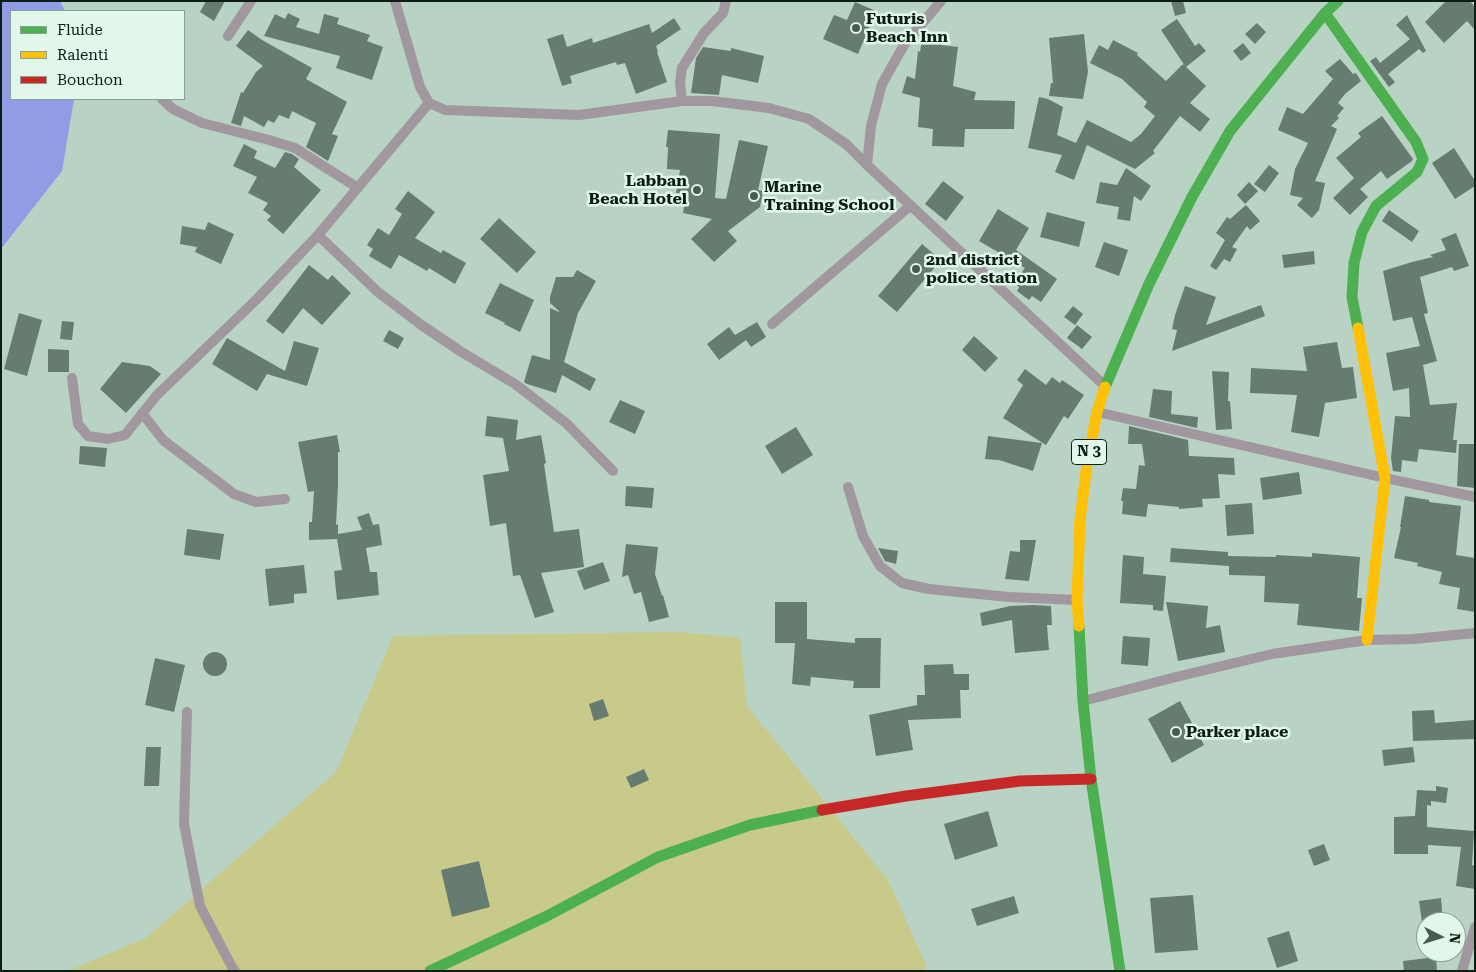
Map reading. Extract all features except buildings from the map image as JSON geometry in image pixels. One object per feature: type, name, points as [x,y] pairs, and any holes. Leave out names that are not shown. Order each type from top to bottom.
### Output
[{"type":"main road","name":"N 3","points":[[1120,971],[1091,779],[1083,701],[1077,600],[1080,520],[1087,464],[1097,412],[1105,386],[1149,284],[1192,197],[1230,131],[1325,13],[1338,1]]},
{"type":"main road","points":[[1325,13],[1416,142],[1423,159],[1417,172],[1376,206],[1362,232],[1354,263],[1352,297],[1385,478],[1367,640]]},
{"type":"main road","points":[[430,971],[547,916],[658,857],[750,825],[906,796],[1010,782],[1091,779]]},
{"type":"street","points":[[228,36],[252,1]]},
{"type":"street","points":[[394,1],[420,88],[429,103],[445,110],[580,116],[682,101],[712,101],[769,108],[809,119],[846,144],[910,206],[1105,386]]},
{"type":"street","points":[[682,101],[680,82],[682,68],[704,33],[723,13],[726,1]]},
{"type":"street","points":[[867,165],[871,126],[882,84],[904,45],[941,1]]},
{"type":"street","points":[[163,100],[173,109],[202,124],[295,148],[358,188]]},
{"type":"street","points":[[72,378],[78,424],[88,436],[108,439],[125,434],[158,395],[257,300],[318,235],[429,103]]},
{"type":"street","points":[[772,324],[910,206]]},
{"type":"street","points":[[318,235],[378,292],[420,324],[515,384],[566,423],[613,471]]},
{"type":"street","points":[[1097,412],[1475,497]]},
{"type":"street","points":[[142,413],[163,440],[234,494],[256,502],[286,499]]},
{"type":"street","points":[[848,487],[863,536],[880,566],[902,583],[929,590],[1077,600]]},
{"type":"street","points":[[1083,701],[1272,654],[1367,640],[1414,639],[1475,633]]},
{"type":"street","points":[[187,712],[184,824],[200,906],[235,971]]},
{"type":"street","points":[[1462,971],[1475,927]]},
{"type":"green space","points":[[679,632],[740,638],[747,706],[888,880],[925,962],[925,971],[68,971],[146,938],[336,772],[393,636]]},
{"type":"water","points":[[1,1],[60,1],[64,10],[10,10],[10,100],[74,100],[62,171],[1,249]]},
{"type":"traffic: fast","points":[[1105,387],[1149,284],[1192,197],[1230,131],[1325,13],[1338,1]]},
{"type":"traffic: fast","points":[[1325,13],[1416,142],[1423,159],[1417,172],[1376,206],[1362,232],[1354,263],[1352,297],[1358,328]]},
{"type":"traffic: fast","points":[[1079,626],[1083,701],[1091,779],[1120,971]]},
{"type":"traffic: fast","points":[[430,971],[547,916],[658,857],[750,825],[822,810]]},
{"type":"traffic: slow","points":[[1358,328],[1385,478],[1367,640]]},
{"type":"traffic: slow","points":[[1079,626],[1077,600],[1080,520],[1087,464],[1097,412],[1105,387]]},
{"type":"traffic: jam","points":[[822,810],[906,796],[1020,781],[1091,779]]},
{"type":"place","name":"Futuris Beach Inn","points":[[856,28]]},
{"type":"place","name":"Labban Beach Hotel","points":[[697,190]]},
{"type":"place","name":"Marine Training School","points":[[754,196]]},
{"type":"place","name":"2nd district police station","points":[[916,269]]},
{"type":"place","name":"Parker place","points":[[1176,732]]}]
